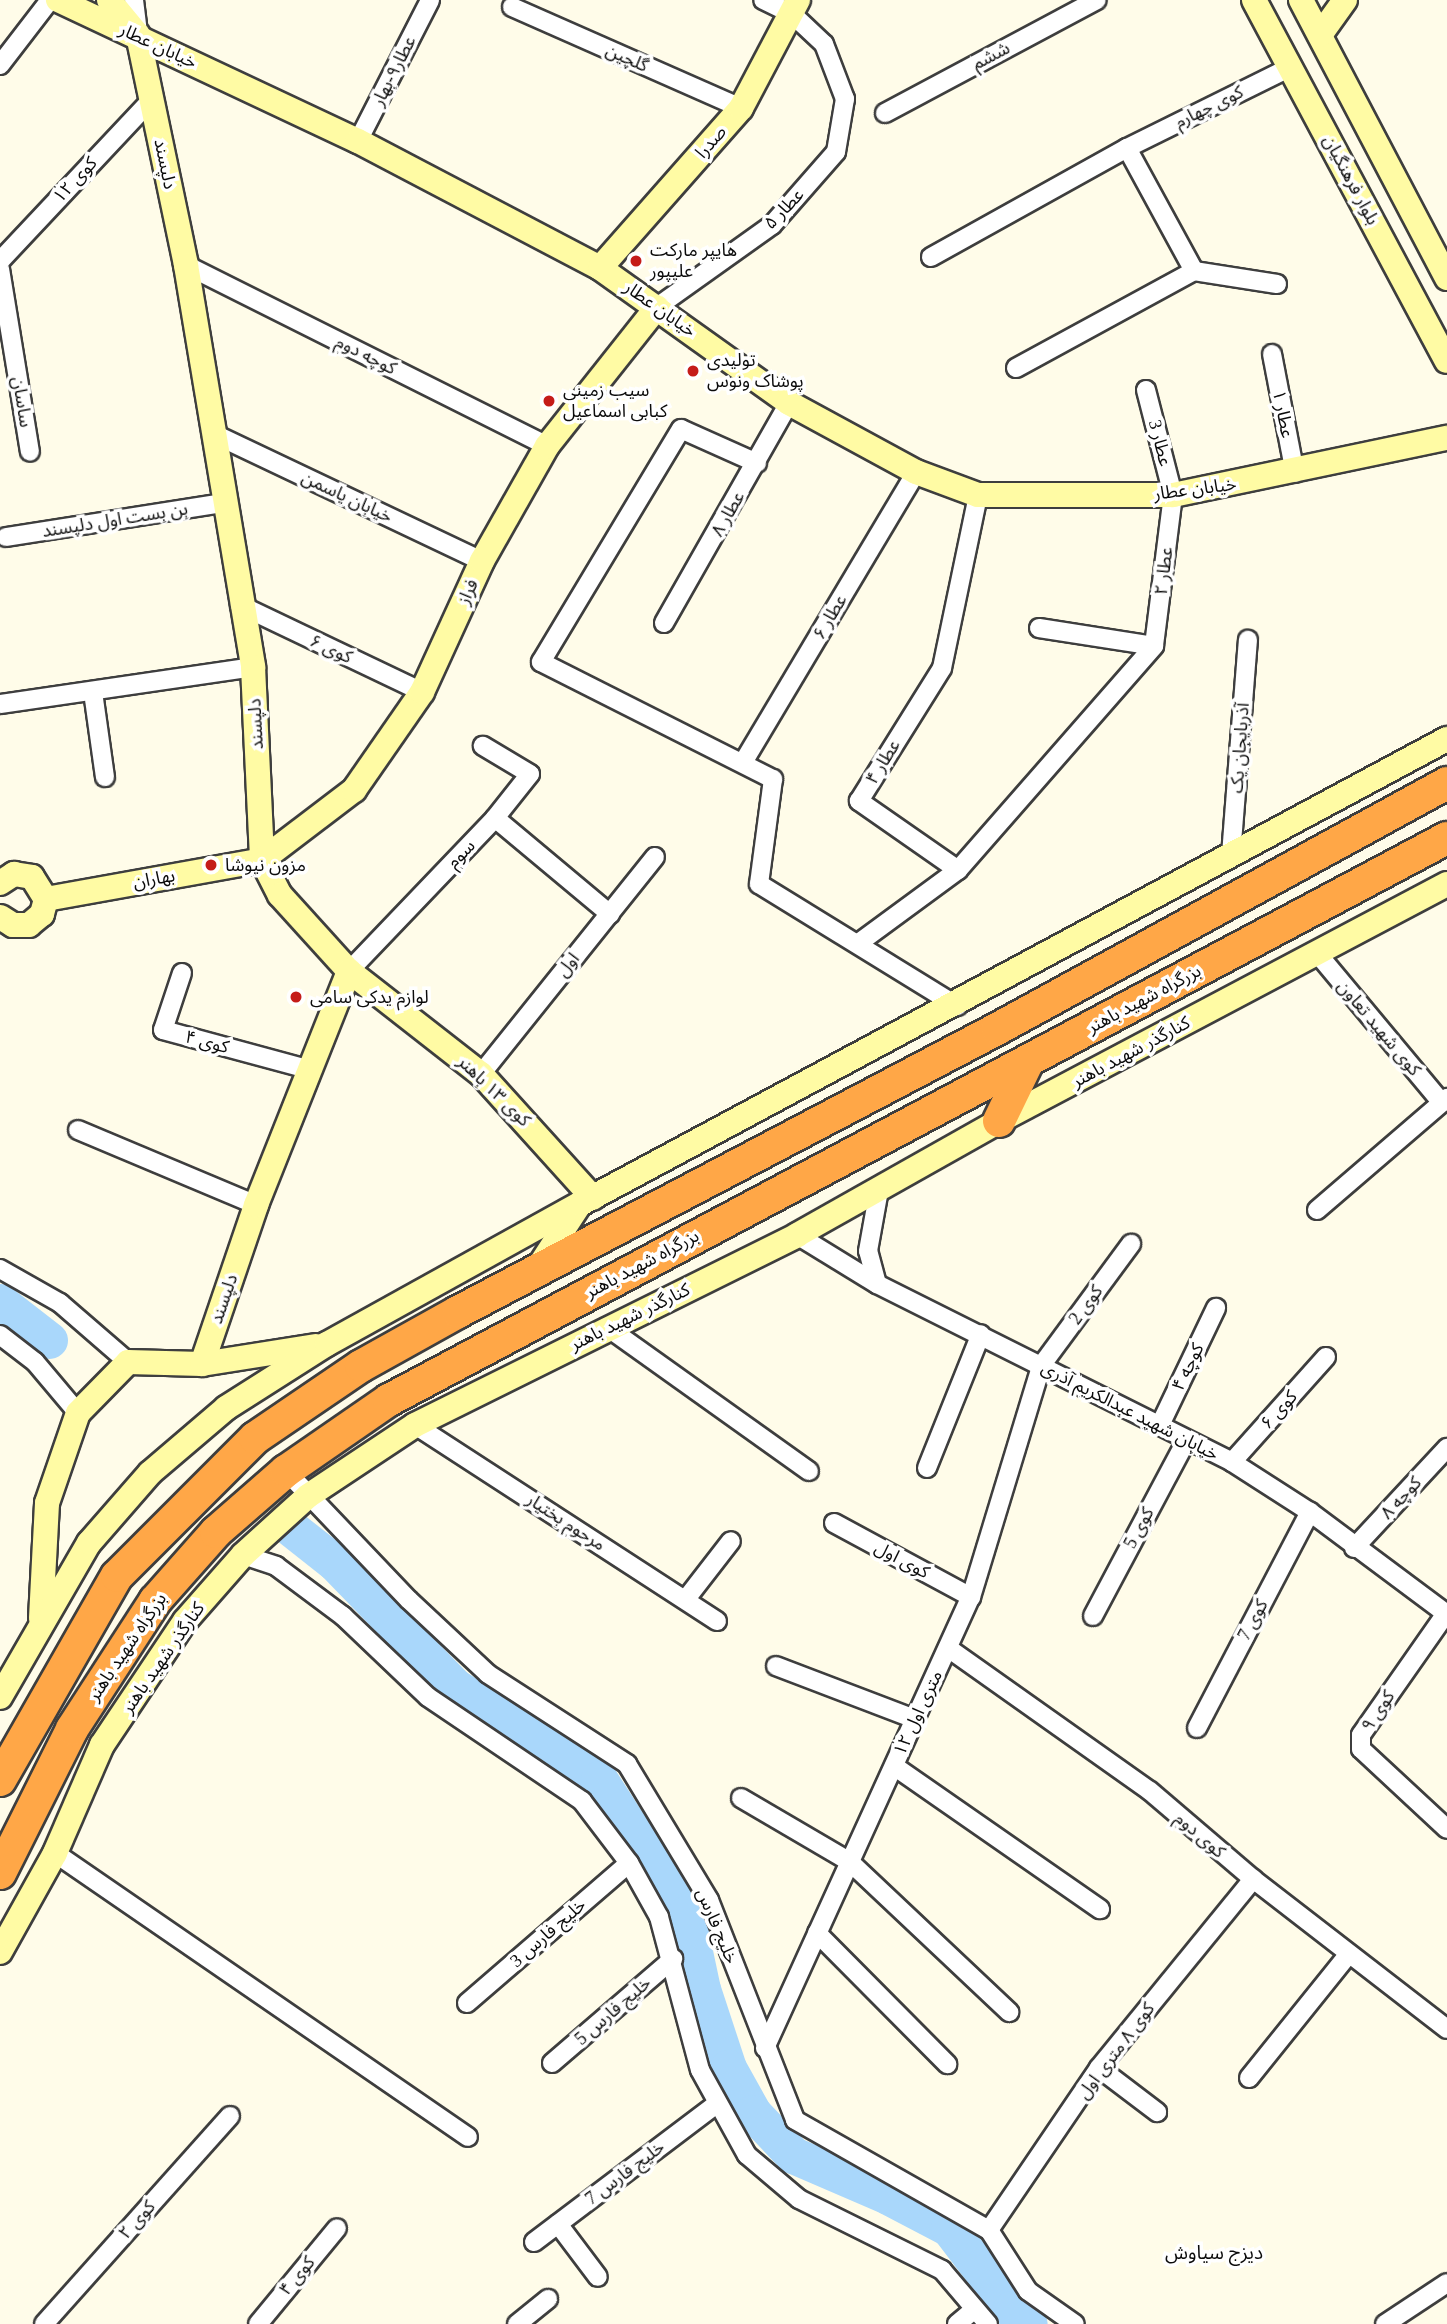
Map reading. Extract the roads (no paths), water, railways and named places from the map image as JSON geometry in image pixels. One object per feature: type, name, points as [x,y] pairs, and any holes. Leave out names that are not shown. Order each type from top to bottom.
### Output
[{"type":"highway","points":[[0,1780],[117,1576],[184,1504],[255,1438],[361,1366],[458,1312],[531,1277],[1447,783]]},
{"type":"highway","name":"بزرگراه شهید باهنر","points":[[0,1873],[72,1728],[155,1601],[216,1532],[286,1471],[389,1401],[1447,838]]},
{"type":"highway","points":[[999,1121],[1028,1061]]},
{"type":"highway","points":[[0,1886],[18,1838]]},
{"type":"main road","name":"خیابان عطار","points":[[58,0],[358,141],[600,268],[789,403],[916,472],[978,495],[1173,495],[1295,473],[1447,438]]},
{"type":"main road","points":[[109,0],[138,36]]},
{"type":"main road","name":"بلوار فرهنگیان","points":[[1254,0],[1447,361]]},
{"type":"main road","points":[[1301,0],[1447,278]]},
{"type":"main road","points":[[1320,35],[1345,0]]},
{"type":"main road","name":"صدرا","points":[[600,268],[741,108],[795,7]]},
{"type":"main road","name":"دلپسند","points":[[138,36],[186,265],[240,606],[253,667],[262,860],[280,895],[349,971],[256,1205],[202,1364]]},
{"type":"main road","name":"فراز","points":[[262,860],[354,790],[422,692],[482,561],[547,446],[657,307]]},
{"type":"main road","points":[[0,1697],[89,1543],[150,1473],[226,1408],[327,1344],[586,1201],[957,1006],[1447,739]]},
{"type":"main road","name":"بهاران","points":[[46,899],[262,860]]},
{"type":"main road","points":[[0,883],[14,874],[32,877],[46,899],[36,921],[21,926],[2,922]]},
{"type":"main road","name":"کنارگذر شهید باهنر","points":[[0,1952],[55,1853],[102,1745],[185,1621],[243,1555],[308,1496],[415,1425],[607,1327],[797,1235],[999,1121],[1447,884]]},
{"type":"main road","name":"کوی ۱۳ باهنر","points":[[349,971],[481,1074],[586,1201]]},
{"type":"main road","points":[[531,1277],[586,1201]]},
{"type":"main road","points":[[349,1332],[458,1312]]},
{"type":"main road","points":[[41,1623],[47,1503],[78,1413],[128,1362],[202,1364],[327,1344]]},
{"type":"street","points":[[0,65],[50,0]]},
{"type":"street","points":[[134,0],[138,36]]},
{"type":"street","name":"عطار۹-بهار","points":[[358,141],[430,0]]},
{"type":"street","points":[[763,0],[795,7]]},
{"type":"street","name":"ششم","points":[[885,113],[1097,0]]},
{"type":"street","name":"گلچین","points":[[512,7],[741,108]]},
{"type":"street","name":"عطار ۵","points":[[657,307],[772,225],[836,152],[845,99],[824,44],[795,7]]},
{"type":"street","name":"کوی چهارم","points":[[931,257],[1127,148],[1291,67]]},
{"type":"street","name":"کوی ۱۲","points":[[0,261],[151,100]]},
{"type":"street","points":[[1127,148],[1194,271]]},
{"type":"street","name":"کوچه دوم","points":[[186,265],[547,446]]},
{"type":"street","name":"ساسان","points":[[0,269],[30,452]]},
{"type":"street","points":[[1016,368],[1194,271],[1277,284]]},
{"type":"street","name":"عطار ۱","points":[[1272,354],[1295,473]]},
{"type":"street","name":"عطار 3","points":[[1146,390],[1173,495]]},
{"type":"street","name":"عطار ۸","points":[[664,623],[789,403]]},
{"type":"street","points":[[757,463],[681,429],[541,662],[744,761],[773,779],[759,884],[860,942],[957,1006]]},
{"type":"street","name":"خیابان یاسمن","points":[[212,433],[482,561]]},
{"type":"street","name":"عطار ۶","points":[[744,761],[916,472]]},
{"type":"street","name":"عطار ۴","points":[[958,870],[859,801],[942,668],[978,495]]},
{"type":"street","name":"عطار ۲","points":[[1154,646],[1173,495]]},
{"type":"street","name":"بن بست اول دلپسند","points":[[6,537],[223,503]]},
{"type":"street","name":"کوی ۶","points":[[240,606],[422,692]]},
{"type":"street","points":[[1040,628],[1154,646]]},
{"type":"street","name":"آذربایجان یک","points":[[1231,855],[1248,640]]},
{"type":"street","points":[[860,942],[958,870],[1154,646]]},
{"type":"street","points":[[0,705],[253,667]]},
{"type":"street","points":[[93,692],[105,777]]},
{"type":"street","name":"سوم","points":[[349,971],[495,818],[530,774],[483,746]]},
{"type":"street","points":[[495,818],[610,914]]},
{"type":"street","name":"اول","points":[[481,1074],[655,857]]},
{"type":"street","name":"کوی شهید تعاون","points":[[1317,953],[1444,1100]]},
{"type":"street","name":"کوی ۴","points":[[182,972],[163,1030],[308,1069]]},
{"type":"street","points":[[1317,1210],[1444,1100]]},
{"type":"street","points":[[78,1130],[256,1205]]},
{"type":"street","points":[[877,1284],[868,1251],[879,1190]]},
{"type":"street","name":"خیابان شهید عبدالکریم آذری","points":[[797,1235],[877,1284],[1232,1462],[1310,1512],[1354,1548],[1447,1613]]},
{"type":"street","name":"کوی 2","points":[[1041,1366],[1131,1244]]},
{"type":"street","points":[[0,1269],[60,1303],[128,1362]]},
{"type":"street","name":"کوچه ۴","points":[[1160,1425],[1216,1308]]},
{"type":"street","points":[[607,1327],[809,1471]]},
{"type":"street","points":[[926,1468],[981,1334]]},
{"type":"street","points":[[0,1335],[35,1362],[78,1413]]},
{"type":"street","name":"کوی ۶","points":[[1232,1462],[1326,1357]]},
{"type":"street","name":"۱۲ متری اول","points":[[765,2048],[971,1597],[1041,1366]]},
{"type":"street","name":"مرحوم بختیار","points":[[415,1425],[717,1621]]},
{"type":"street","name":"کوی 5","points":[[1093,1616],[1186,1441]]},
{"type":"street","name":"کوچه ۸","points":[[1354,1548],[1447,1448]]},
{"type":"street","name":"خلیج فارس","points":[[286,1471],[488,1674],[627,1764],[709,1900],[794,2120],[989,2230],[1028,2291],[1075,2324]]},
{"type":"street","name":"کوی 7","points":[[1196,1728],[1310,1512]]},
{"type":"street","name":"کوی اول","points":[[834,1523],[971,1597]]},
{"type":"street","points":[[686,1599],[731,1541]]},
{"type":"street","points":[[243,1555],[276,1566],[343,1616],[428,1697],[582,1801],[629,1863],[659,1917],[673,1959],[700,2070],[715,2105],[747,2155],[799,2199],[942,2270],[988,2324]]},
{"type":"street","name":"کوی ۹","points":[[1447,1613],[1361,1735],[1361,1749],[1447,1829]]},
{"type":"street","name":"کوی دوم","points":[[948,1648],[1150,1791],[1253,1879],[1447,2029]]},
{"type":"street","points":[[776,1666],[915,1719]]},
{"type":"street","points":[[894,1766],[1100,1909]]},
{"type":"street","points":[[741,1798],[850,1861],[1009,2012]]},
{"type":"street","points":[[55,1853],[468,2137]]},
{"type":"street","name":"خلیج فارس 3","points":[[467,2003],[629,1863]]},
{"type":"street","name":"کوی ۸ متری اول","points":[[989,2230],[1099,2068],[1253,1879]]},
{"type":"street","points":[[817,1933],[947,2064]]},
{"type":"street","points":[[1249,2078],[1348,1955]]},
{"type":"street","name":"خلیج فارس 5","points":[[552,2063],[673,1959]]},
{"type":"street","points":[[1099,2068],[1157,2112]]},
{"type":"street","name":"خلیج فارس 7","points":[[534,2242],[715,2105]]},
{"type":"street","name":"کوی ۲","points":[[44,2324],[230,2116]]},
{"type":"street","points":[[558,2224],[598,2277]]},
{"type":"street","name":"کوی ۴","points":[[258,2324],[337,2228]]},
{"type":"street","points":[[1385,2324],[1447,2283]]},
{"type":"street","points":[[517,2324],[548,2299]]},
{"type":"street","points":[[957,2324],[975,2309]]},
{"type":"waterway","points":[[0,1302],[49,1340]]},
{"type":"waterway","points":[[287,1525],[334,1562],[454,1686],[599,1779],[686,1914],[702,1989],[728,2068],[753,2113],[793,2155],[888,2196],[949,2228],[1011,2309],[1029,2324]]},
{"type":"place","name":"هایپر مارکت علیپور","points":[[636,261]]},
{"type":"place","name":"تولیدی پوشاک ونوس","points":[[693,371]]},
{"type":"place","name":"سیب زمینی کبابی اسماعیل","points":[[549,401]]},
{"type":"place","name":"مزون نیوشا","points":[[211,865]]},
{"type":"place","name":"لوازم یدکی سامی","points":[[296,997]]},
{"type":"district","name":"دیزج سیاوش","points":[[1214,2253]]}]
